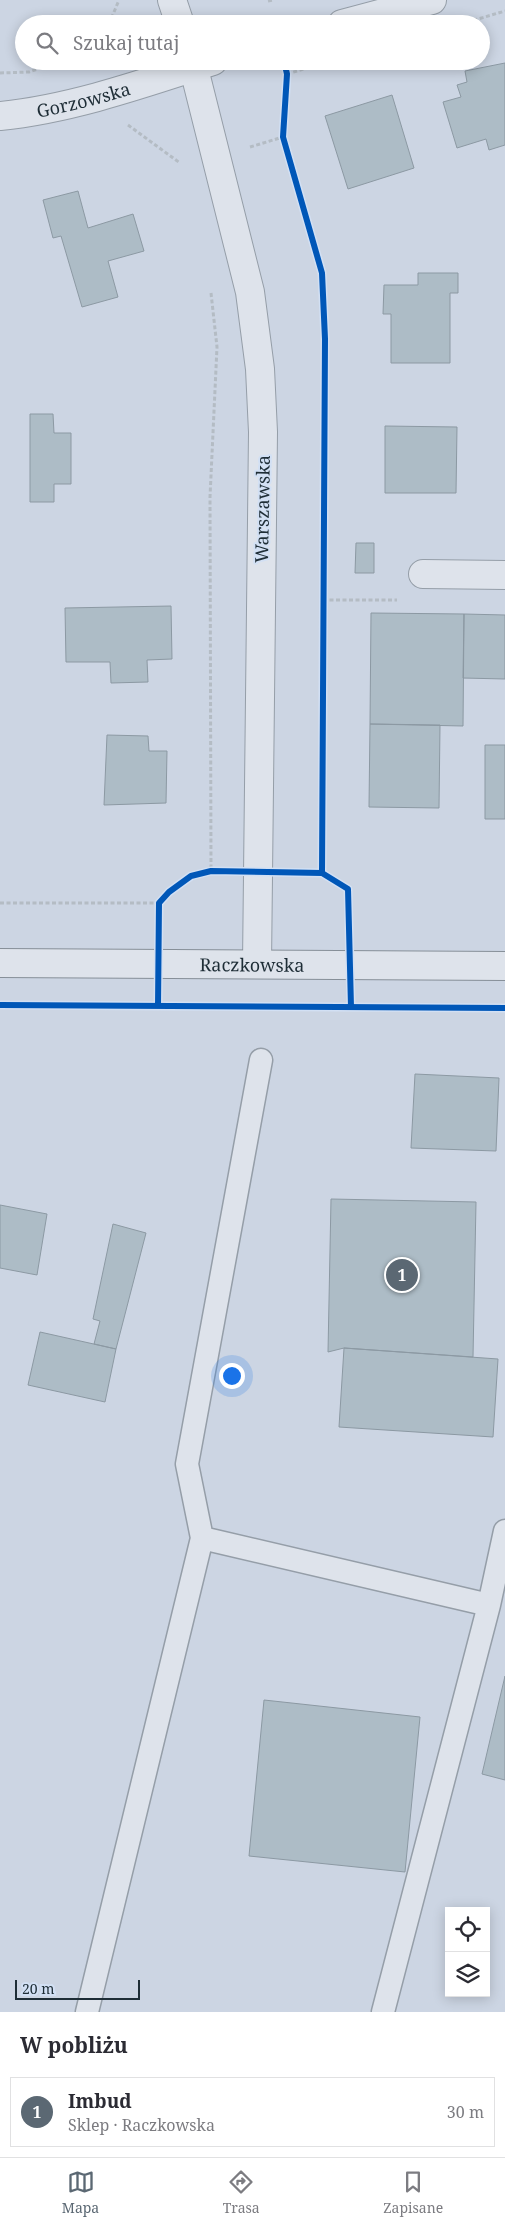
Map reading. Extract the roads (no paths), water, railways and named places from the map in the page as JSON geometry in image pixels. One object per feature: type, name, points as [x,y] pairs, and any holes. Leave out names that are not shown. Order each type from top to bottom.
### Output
[{"type":"street","points":[[172,0],[177,15]]},
{"type":"street","points":[[376,15],[432,0]]},
{"type":"street","name":"Gorzowska","points":[[0,116],[32,113],[177,70]]},
{"type":"street","name":"Warszawska","points":[[202,70],[250,292],[260,369],[263,432],[257,964]]},
{"type":"street","points":[[423,574],[505,575]]},
{"type":"street","name":"Raczkowska","points":[[0,963],[505,966]]},
{"type":"lane","points":[[87,2012],[202,1538],[187,1464],[261,1060]]},
{"type":"lane","points":[[383,2012],[489,1605],[505,1531]]},
{"type":"lane","points":[[202,1538],[489,1605]]},
{"type":"place","name":"Imbud","points":[[402,1275]]}]
